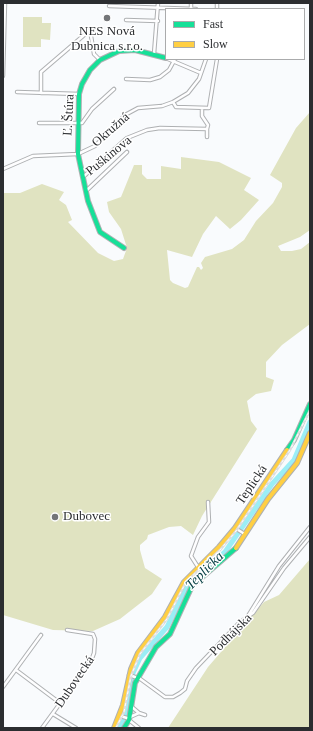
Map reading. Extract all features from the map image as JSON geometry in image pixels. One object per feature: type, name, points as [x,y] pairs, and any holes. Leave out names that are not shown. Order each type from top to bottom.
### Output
[{"type":"street","points":[[3,76],[5,3]]},
{"type":"street","points":[[154,54],[158,21],[158,3]]},
{"type":"street","points":[[109,6],[165,8]]},
{"type":"street","points":[[126,20],[158,21]]},
{"type":"street","points":[[41,93],[42,72],[90,30],[94,54],[100,60]]},
{"type":"street","name":"Ľ. Štúra","points":[[124,248],[100,232],[85,192],[78,154],[79,94],[86,76],[100,60],[119,51],[135,50],[165,58]]},
{"type":"street","points":[[126,79],[155,79],[166,73],[174,60]]},
{"type":"street","name":"Ľ. Štúra","points":[[174,60],[201,73]]},
{"type":"street","name":"Okružná","points":[[3,169],[33,156],[78,154],[95,146],[116,122],[132,111],[138,108],[162,106],[173,102],[193,88],[206,60]]},
{"type":"street","points":[[173,102],[176,107],[209,108],[217,60]]},
{"type":"street","points":[[39,123],[82,123],[92,109],[114,89]]},
{"type":"street","points":[[17,92],[79,94]]},
{"type":"street","points":[[202,108],[202,116],[208,125],[207,137]]},
{"type":"street","name":"Puškinova","points":[[82,178],[127,138],[147,130],[160,128],[207,129]]},
{"type":"street","points":[[85,192],[127,152]]},
{"type":"street","name":"Teplická","points":[[114,728],[126,718],[138,653],[165,618],[182,584],[237,528],[294,440],[310,404]]},
{"type":"street","points":[[124,728],[131,706],[135,683],[134,676],[156,647],[170,634],[192,586],[227,557],[268,499],[298,463],[310,433]]},
{"type":"street","points":[[198,567],[192,556],[198,537],[209,522],[208,502]]},
{"type":"street","points":[[248,617],[279,566],[310,526]]},
{"type":"street","points":[[237,528],[244,533]]},
{"type":"street","name":"Podhájska","points":[[134,676],[165,697],[176,695],[185,689],[187,681],[196,668],[239,623],[248,617],[258,606],[284,568],[310,537]]},
{"type":"street","name":"Dubovecká","points":[[42,728],[91,661],[95,648],[93,634],[67,630]]},
{"type":"street","points":[[3,687],[40,635]]},
{"type":"street","points":[[16,670],[60,703]]},
{"type":"street","points":[[131,706],[139,713],[145,715]]},
{"type":"street","points":[[126,718],[139,713]]},
{"type":"street","points":[[53,714],[76,728]]},
{"type":"street","points":[[126,718],[139,728]]},
{"type":"green space","points":[[23,17],[42,17],[42,23],[51,23],[50,40],[41,39],[41,47],[23,47]]},
{"type":"green space","points":[[310,112],[310,230],[300,237],[278,246],[281,251],[292,251],[301,249],[310,242],[310,324],[282,345],[266,362],[266,377],[274,380],[271,391],[256,394],[247,401],[251,421],[257,429],[202,516],[193,535],[181,526],[169,527],[148,535],[147,539],[140,545],[145,568],[162,579],[152,594],[120,619],[93,631],[53,630],[3,615],[3,193],[20,193],[42,184],[64,192],[59,200],[66,205],[72,220],[68,222],[98,253],[114,261],[123,259],[127,248],[121,229],[109,212],[107,202],[121,197],[134,165],[142,165],[142,174],[147,179],[161,179],[161,166],[181,169],[181,157],[219,162],[251,178],[244,190],[259,200],[241,220],[230,229],[216,216],[203,234],[192,257],[167,250],[170,280],[173,283],[185,288],[188,287],[197,267],[201,270],[203,268],[201,263],[205,257],[232,249],[244,240],[256,221],[273,203],[282,187],[282,183],[270,175],[296,128]]},
{"type":"green space","points":[[310,559],[310,728],[168,728],[208,667],[264,602],[279,595]]},
{"type":"waterway","name":"Teplička","points":[[119,728],[127,712],[133,673],[140,658],[167,627],[188,584],[225,552],[272,484],[294,460],[310,422]]},
{"type":"railway","points":[[116,728],[124,712],[131,676],[140,654],[167,619],[186,582],[220,550],[236,531],[290,450],[310,410]]},
{"type":"traffic: fast","points":[[124,248],[100,232],[88,201],[78,154],[79,94],[82,84],[90,70],[100,60],[119,51],[135,50],[165,58]]},
{"type":"traffic: fast","points":[[287,450],[294,440],[310,404]]},
{"type":"traffic: fast","points":[[124,728],[129,720],[135,683],[156,647],[170,634],[192,586],[236,548]]},
{"type":"traffic: slow","points":[[236,548],[268,499],[297,463],[310,433]]},
{"type":"traffic: slow","points":[[114,728],[123,705],[131,669],[138,653],[165,617],[184,582],[219,547],[235,528],[287,450]]},
{"type":"place","name":"NES Nová Dubnica s.r.o.","points":[[107,18]]},
{"type":"place","name":"Dubovec","points":[[55,517]]}]
